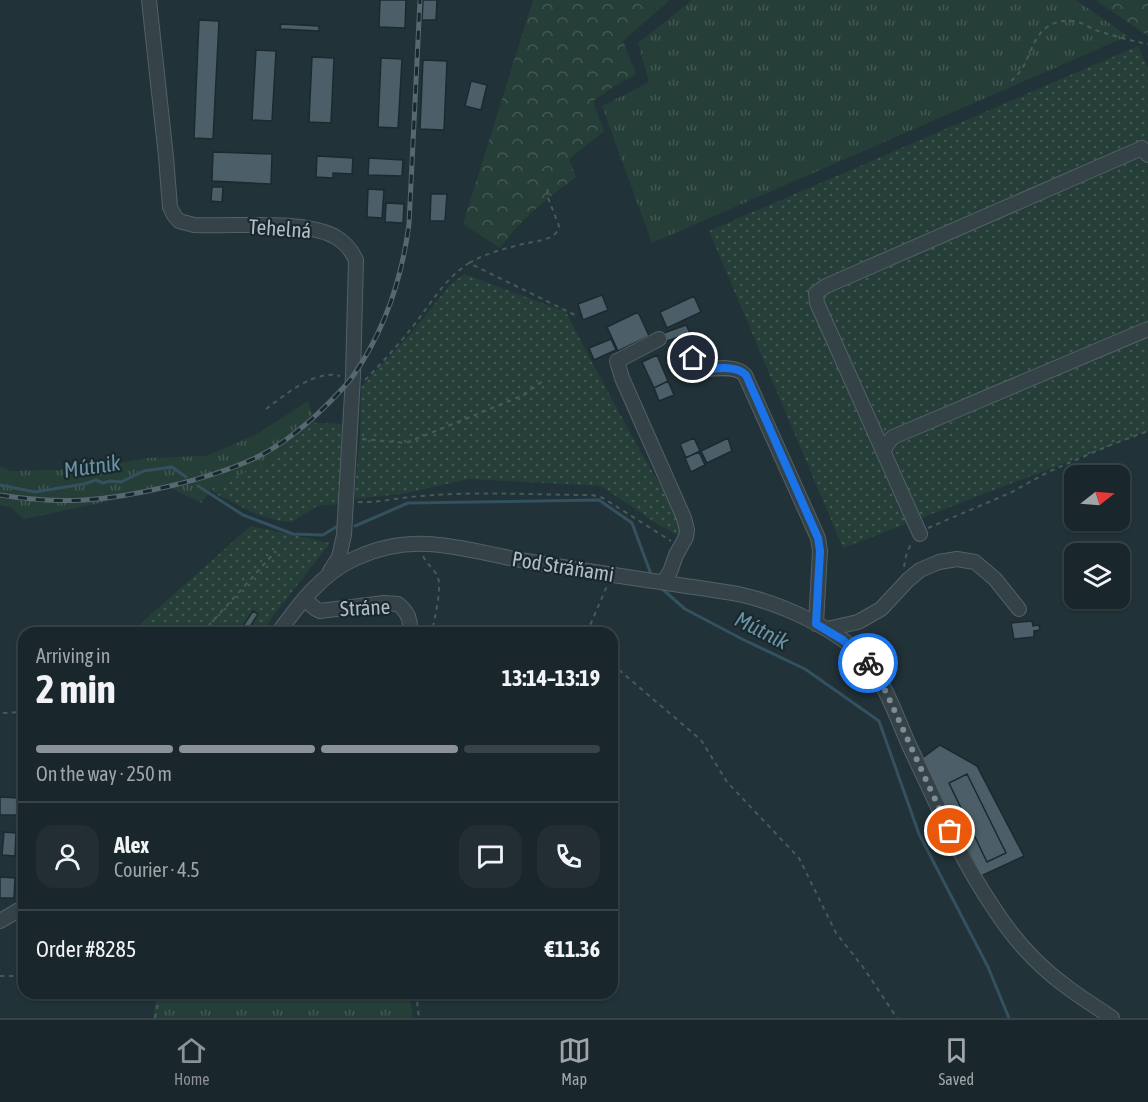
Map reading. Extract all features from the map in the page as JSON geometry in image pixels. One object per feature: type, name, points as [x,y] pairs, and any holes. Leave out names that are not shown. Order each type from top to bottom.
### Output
[{"type":"street","name":"Tehelná","points":[[149,0],[169,202],[172,212],[179,221],[194,225],[276,226],[309,229],[334,236],[348,246],[356,260],[344,535],[339,557],[327,575]]},
{"type":"street","points":[[920,534],[817,303],[816,293],[826,286],[1142,148],[1148,155]]},
{"type":"street","points":[[883,451],[893,437],[1148,329]]},
{"type":"street","points":[[659,339],[617,361],[622,378],[686,524],[686,537],[670,572],[659,581]]},
{"type":"street","points":[[688,347],[698,370],[735,368],[746,375],[818,538],[822,626],[858,622],[881,609],[920,570],[939,562],[957,559],[975,562],[995,579],[1019,609]]},
{"type":"street","points":[[344,535],[357,552],[366,555]]},
{"type":"street","name":"Pod Stráňami","points":[[283,627],[304,599],[327,575],[356,558],[400,546],[421,544],[445,546],[510,559],[746,596],[778,606],[822,626],[864,658],[881,683],[969,868],[995,911],[1019,941],[1049,972],[1075,994],[1112,1018]]},
{"type":"street","name":"Stráne","points":[[304,599],[320,611],[384,603],[398,604],[407,613],[410,627]]},
{"type":"street","points":[[0,921],[18,911]]},
{"type":"path","points":[[1011,81],[1019,75],[1032,45],[1043,29],[1050,24],[1079,22],[1096,30],[1148,44]]},
{"type":"path","points":[[266,409],[301,384],[319,377],[335,374],[341,376],[352,386],[365,380],[416,322],[447,281],[469,262],[497,251],[554,235],[559,226],[549,201],[548,188]]},
{"type":"path","points":[[469,262],[577,316]]},
{"type":"path","points":[[350,437],[406,443],[524,395],[544,380]]},
{"type":"path","points":[[904,567],[913,540],[928,528],[1010,493],[1048,472],[1148,431]]},
{"type":"path","points":[[346,500],[365,502],[421,496],[476,494],[592,495],[603,498],[672,542],[676,547],[676,555]]},
{"type":"path","points":[[421,544],[423,557],[439,580],[433,627]]},
{"type":"path","points":[[207,627],[276,550]]},
{"type":"path","points":[[589,627],[606,588],[616,575]]},
{"type":"path","points":[[618,669],[701,740],[727,782],[799,858],[836,933],[863,967],[897,1018]]},
{"type":"path","points":[[3,713],[18,712]]},
{"type":"path","points":[[0,976],[14,976],[18,972]]},
{"type":"path","points":[[155,1018],[159,999]]},
{"type":"path","points":[[417,999],[419,1018]]},
{"type":"green space","points":[[533,0],[670,0],[623,41],[636,74],[593,101],[604,131],[569,159],[576,177],[525,218],[500,248],[463,224]]},
{"type":"green space","points":[[692,0],[1076,0],[1128,36],[652,243],[602,106],[649,82],[638,43]]},
{"type":"green space","points":[[1095,0],[1148,0],[1148,36]]},
{"type":"green space","points":[[1138,46],[1148,68],[1148,431],[843,548],[709,231]]},
{"type":"green space","points":[[464,274],[566,312],[623,419],[684,524],[682,538],[601,486],[469,479],[402,494],[354,499],[360,438],[361,387],[413,331],[449,286]]},
{"type":"green space","points":[[308,401],[315,423],[289,445],[274,453],[274,460],[213,487],[201,503],[171,488],[24,519],[10,507],[0,505],[0,466],[11,471],[86,469],[147,458],[206,456],[257,434]]},
{"type":"green space","points":[[315,423],[342,424],[338,504],[317,506],[292,522],[280,521],[258,515],[212,490],[213,487],[274,460],[274,453],[289,445]]},
{"type":"green space","points":[[251,526],[330,543],[266,627],[137,627]]},
{"type":"green space","points":[[156,999],[410,999],[413,1018],[153,1018]]},
{"type":"building","points":[[380,0],[406,0],[405,28],[379,27]]},
{"type":"building","points":[[423,0],[437,0],[436,20],[422,20]]},
{"type":"building","points":[[199,20],[219,21],[213,139],[194,138]]},
{"type":"building","points":[[281,24],[319,26],[319,31],[280,29]]},
{"type":"building","points":[[256,50],[276,51],[272,121],[252,120]]},
{"type":"building","points":[[312,57],[334,58],[331,123],[309,122]]},
{"type":"building","points":[[381,58],[402,59],[398,128],[378,127]]},
{"type":"building","points":[[423,60],[447,61],[444,130],[420,129]]},
{"type":"building","points":[[471,81],[487,85],[481,110],[465,106]]},
{"type":"building","points":[[213,152],[272,154],[271,184],[212,181]]},
{"type":"building","points":[[317,156],[353,158],[352,174],[333,173],[333,178],[316,177]]},
{"type":"building","points":[[369,158],[403,160],[402,176],[368,175]]},
{"type":"building","points":[[212,187],[223,187],[222,202],[211,201]]},
{"type":"building","points":[[368,189],[384,190],[382,218],[367,217]]},
{"type":"building","points":[[431,194],[447,194],[445,221],[430,221]]},
{"type":"building","points":[[386,203],[404,204],[403,223],[385,222]]},
{"type":"building","points":[[602,295],[608,310],[583,320],[578,304]]},
{"type":"building","points":[[694,296],[701,312],[667,328],[660,312]]},
{"type":"building","points":[[636,313],[639,314],[649,336],[618,351],[607,327]]},
{"type":"building","points":[[686,325],[690,333],[667,341],[664,333]]},
{"type":"building","points":[[611,339],[616,350],[594,360],[589,348]]},
{"type":"building","points":[[657,355],[668,381],[654,388],[642,362]]},
{"type":"building","points":[[668,381],[674,395],[659,401],[654,388]]},
{"type":"building","points":[[694,438],[700,451],[686,458],[680,444]]},
{"type":"building","points":[[728,438],[732,451],[707,463],[701,451]]},
{"type":"building","points":[[699,452],[705,465],[691,472],[685,458]]},
{"type":"building","points":[[253,611],[258,614],[250,627],[243,626]]},
{"type":"building","points":[[1032,621],[1033,626],[1039,625],[1040,630],[1034,631],[1034,637],[1014,639],[1011,623]]},
{"type":"building","points":[[940,745],[977,766],[1024,856],[981,876],[921,759]]},
{"type":"building","points":[[967,774],[1006,853],[987,862],[949,783]]},
{"type":"building","points":[[0,797],[18,798],[18,815],[0,815]]},
{"type":"building","points":[[4,832],[16,833],[15,856],[2,855]]},
{"type":"building","points":[[0,877],[15,878],[14,898],[0,898]]},
{"type":"waterway","name":"Mútnik","points":[[0,485],[35,492],[96,480],[103,483],[121,482],[144,471],[172,467],[186,477]]},
{"type":"waterway","name":"Mútnik","points":[[198,486],[243,515],[293,534],[323,535],[336,527]]},
{"type":"waterway","name":"Mútnik","points":[[355,526],[408,503],[599,500],[632,523],[652,577]]},
{"type":"waterway","name":"Mútnik","points":[[660,587],[685,609],[805,669],[879,721],[919,834],[988,967],[1009,1018]]},
{"type":"railway","points":[[0,495],[43,500],[84,500],[124,496],[210,475],[253,459],[277,446],[313,418],[344,387],[364,358],[383,322],[397,284],[406,244],[409,224],[420,0]]},
{"type":"way so far","points":[[868,663],[886,692],[950,831]]},
{"type":"route","points":[[693,358],[698,370],[735,368],[746,375],[818,538],[820,551],[816,624],[843,640],[868,663]]}]
